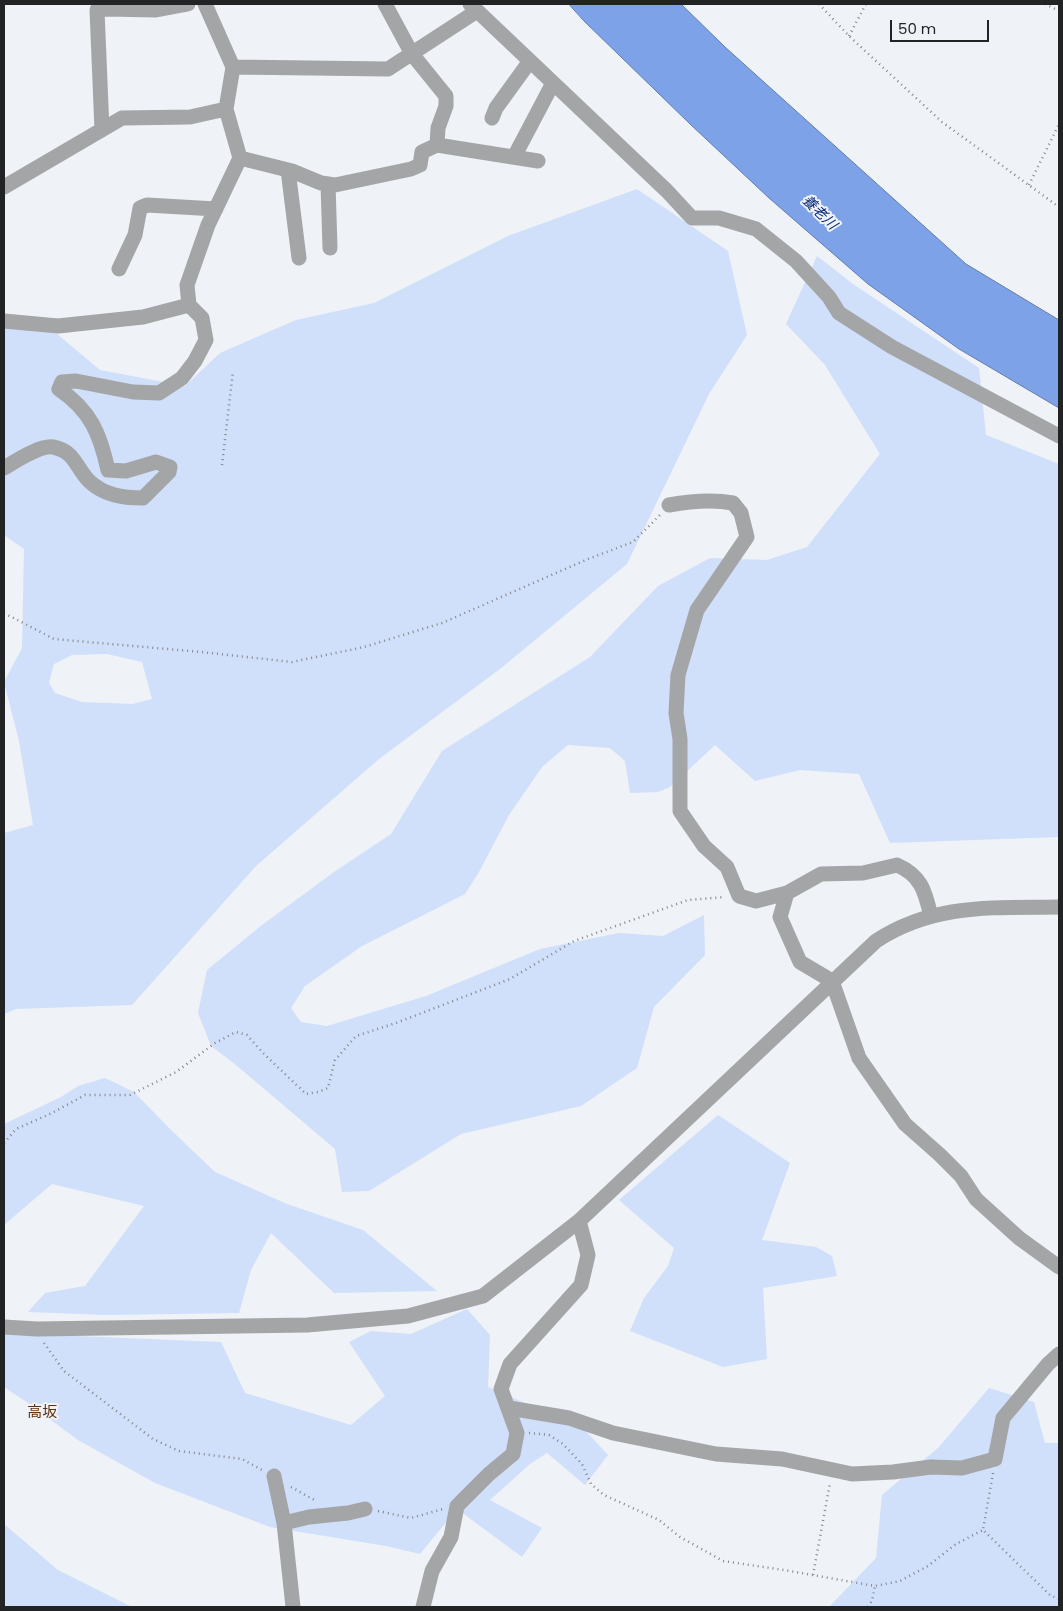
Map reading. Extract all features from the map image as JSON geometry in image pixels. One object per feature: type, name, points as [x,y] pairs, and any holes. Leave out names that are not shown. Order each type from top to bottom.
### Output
[{"type":"street","points":[[102,130],[97,10],[106,8],[156,10],[188,4]]},
{"type":"street","points":[[4,468],[31,452],[53,447],[71,455],[88,480],[104,492],[125,498],[142,498],[169,472],[170,467],[156,462],[126,470],[108,470],[101,442],[85,411],[59,389],[62,382],[76,381],[133,392],[159,393],[182,378],[195,361],[206,340],[202,318],[189,305],[187,285],[208,225],[240,158],[226,109],[233,67],[205,4]]},
{"type":"street","points":[[385,4],[412,54],[446,96],[446,106],[438,128],[437,145]]},
{"type":"street","points":[[233,67],[388,69],[412,54],[473,7],[667,190],[692,218],[719,218],[756,229],[796,260],[830,296],[839,313],[892,348],[1059,436]]},
{"type":"street","points":[[492,118],[496,108],[530,61]]},
{"type":"street","points":[[514,157],[553,83]]},
{"type":"street","points":[[4,187],[122,118],[190,117],[226,109]]},
{"type":"street","points":[[240,158],[288,170],[328,184],[411,169],[420,165],[422,152],[437,145],[538,160]]},
{"type":"street","points":[[288,170],[299,258]]},
{"type":"street","points":[[328,184],[330,248]]},
{"type":"street","points":[[119,269],[135,235],[140,208],[147,205],[216,209]]},
{"type":"street","points":[[4,321],[58,326],[143,316],[189,305]]},
{"type":"street","points":[[669,505],[716,500],[733,503],[741,513],[747,537],[697,610],[678,674],[676,713],[680,739],[680,811],[704,846],[727,867],[739,896],[756,901],[787,893],[821,874],[863,873],[897,865],[913,874],[923,887],[931,916]]},
{"type":"street","points":[[787,893],[780,917],[800,962],[832,981],[859,1058],[905,1124],[961,1176],[976,1199],[1019,1238],[1059,1267]]},
{"type":"street","points":[[4,1327],[37,1330],[307,1325],[408,1316],[483,1296],[579,1222],[832,981],[881,937],[893,930],[931,916],[966,909],[1059,907]]},
{"type":"street","points":[[423,1607],[432,1571],[451,1537],[457,1506],[512,1454],[517,1433],[501,1389],[510,1364],[581,1285],[588,1256],[579,1222]]},
{"type":"street","points":[[509,1408],[569,1418],[613,1433],[716,1454],[782,1459],[852,1474],[893,1472],[931,1467],[962,1468],[995,1459],[1003,1418],[1048,1364],[1059,1354]]},
{"type":"street","points":[[274,1476],[284,1523],[293,1607]]},
{"type":"street","points":[[284,1523],[309,1517],[348,1513],[365,1509]]},
{"type":"path","points":[[819,4],[849,36],[942,122],[1059,207]]},
{"type":"path","points":[[849,36],[866,4]]},
{"type":"path","points":[[1045,4],[1059,11]]},
{"type":"path","points":[[1029,186],[1059,124]]},
{"type":"path","points":[[222,465],[233,372]]},
{"type":"path","points":[[4,613],[54,638],[292,662],[364,647],[442,623],[588,559],[633,542],[669,505]]},
{"type":"path","points":[[4,1143],[16,1129],[52,1113],[85,1095],[130,1095],[176,1072],[215,1043],[236,1032],[247,1035],[306,1094],[318,1092],[328,1088],[336,1060],[356,1036],[396,1023],[510,978],[574,941],[688,900],[739,896]]},
{"type":"path","points":[[37,1330],[64,1371],[153,1439],[179,1451],[242,1459],[274,1476]]},
{"type":"path","points":[[517,1433],[549,1435],[563,1444],[582,1464],[591,1484],[604,1495],[659,1520],[680,1537],[723,1561],[875,1586],[900,1581],[928,1566],[956,1544],[983,1530]]},
{"type":"path","points":[[983,1530],[995,1459]]},
{"type":"path","points":[[813,1575],[832,1470]]},
{"type":"path","points":[[983,1530],[1050,1595],[1059,1599]]},
{"type":"path","points":[[868,1607],[872,1600],[875,1586]]},
{"type":"shaded area","points":[[637,189],[728,251],[747,335],[709,394],[627,564],[500,669],[379,759],[256,866],[132,1005],[16,1009],[4,1014],[4,833],[33,825],[19,741],[4,682],[22,648],[24,549],[4,535],[4,321],[57,334],[100,370],[185,386],[220,353],[296,320],[374,303],[508,236]],"holes":[[[107,654],[142,662],[152,699],[133,704],[82,702],[55,693],[49,683],[54,664],[72,655]]]},
{"type":"shaded area","points":[[817,256],[853,284],[979,368],[986,435],[1059,464],[1059,837],[890,843],[859,774],[800,770],[755,781],[715,745],[670,787],[658,792],[630,793],[625,761],[610,748],[568,745],[542,767],[509,815],[479,872],[465,894],[362,946],[305,986],[291,1008],[301,1022],[327,1026],[426,996],[540,949],[619,933],[663,936],[704,915],[705,955],[654,1007],[637,1068],[581,1106],[461,1134],[369,1191],[342,1192],[335,1149],[211,1046],[198,1013],[207,970],[262,925],[334,872],[391,834],[442,751],[590,657],[658,586],[710,558],[767,560],[807,547],[880,454],[825,365],[786,324]]},
{"type":"shaded area","points":[[105,1078],[134,1092],[215,1172],[287,1204],[363,1230],[437,1291],[334,1293],[271,1233],[251,1270],[239,1313],[106,1315],[28,1312],[45,1293],[85,1286],[144,1206],[52,1184],[4,1225],[4,1124],[61,1097],[78,1086]]},
{"type":"shaded area","points":[[718,1115],[790,1163],[762,1240],[816,1247],[832,1256],[837,1276],[763,1288],[767,1359],[723,1367],[630,1331],[644,1298],[668,1266],[674,1248],[619,1200]]},
{"type":"shaded area","points":[[467,1309],[490,1335],[488,1387],[583,1428],[608,1455],[585,1485],[547,1453],[530,1464],[490,1500],[542,1528],[522,1557],[457,1509],[420,1554],[386,1546],[270,1527],[155,1483],[78,1440],[4,1387],[4,1333],[221,1342],[245,1393],[351,1425],[385,1396],[349,1342],[371,1331],[411,1334]]},
{"type":"shaded area","points":[[989,1388],[1034,1402],[1045,1443],[1059,1443],[1059,1607],[829,1607],[876,1558],[882,1495],[939,1447]]},
{"type":"shaded area","points":[[4,1524],[58,1570],[132,1607],[4,1607]]},
{"type":"water","name":"養老川","points":[[569,4],[681,4],[725,47],[966,264],[1059,320],[1059,408],[959,349],[868,284],[769,198],[690,124],[584,21]]},
{"type":"district","name":"高坂","points":[[42,1413]]}]
